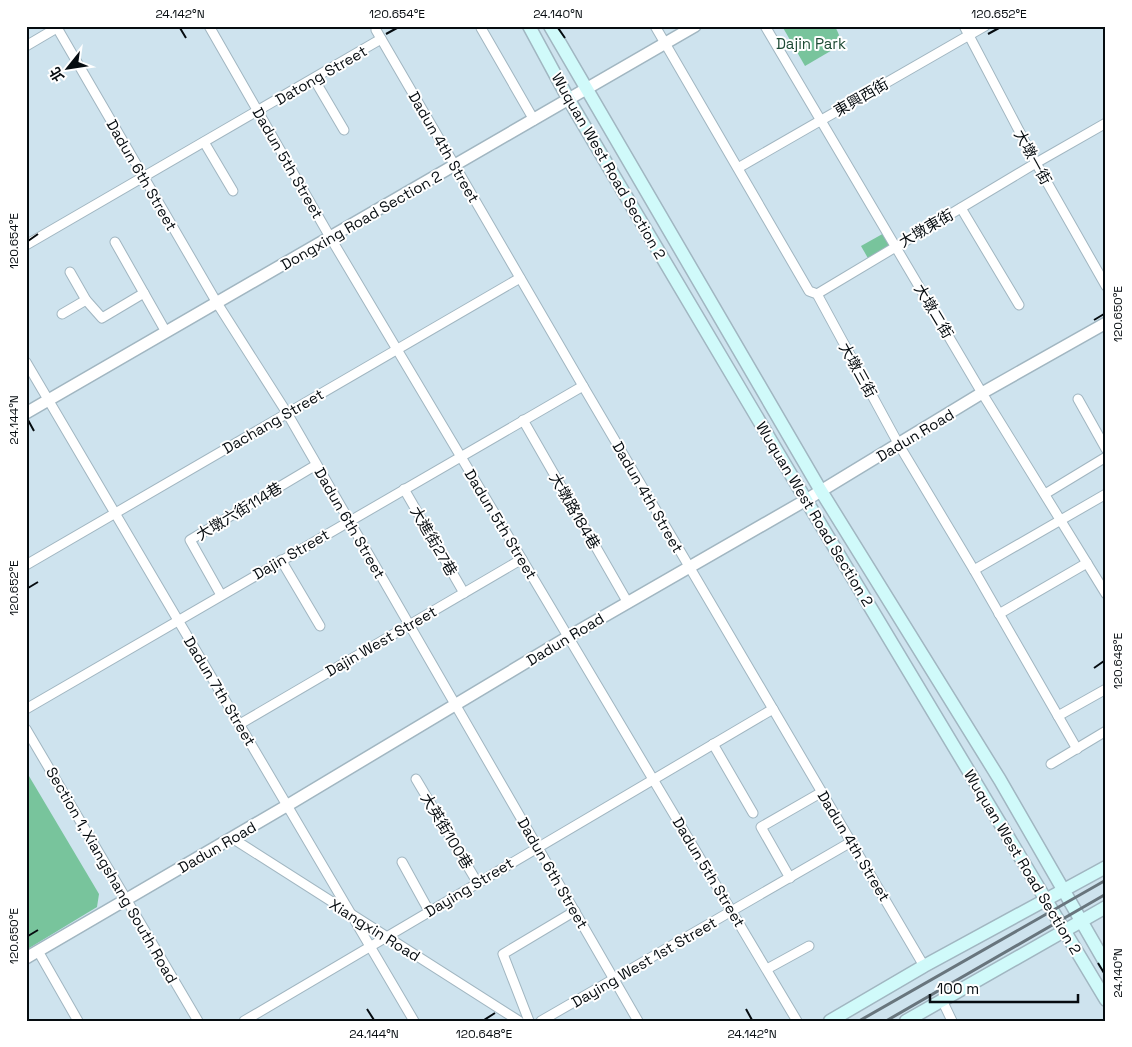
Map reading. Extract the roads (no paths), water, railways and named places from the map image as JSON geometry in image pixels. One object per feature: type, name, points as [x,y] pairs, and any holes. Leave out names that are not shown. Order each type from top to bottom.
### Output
[{"type":"main road","name":"Wuquan West Road Section 2","points":[[528,26],[569,100],[806,500],[1106,1000]]},
{"type":"main road","name":"Wuquan West Road Section 2","points":[[550,26],[821,491],[1000,780],[1106,964]]},
{"type":"main road","points":[[830,1021],[924,966],[1106,867]]},
{"type":"main road","points":[[906,1021],[1106,907]]},
{"type":"street","name":"Dadun 5th Street","points":[[209,26],[330,237],[797,1021]]},
{"type":"street","name":"Dadun 4th Street","points":[[376,26],[381,39],[520,278],[924,966]]},
{"type":"street","name":"大墩三街","points":[[655,26],[810,290],[816,294],[899,445],[974,570],[1076,748]]},
{"type":"street","name":"Dongxing Road Section 2","points":[[26,413],[696,26]]},
{"type":"street","name":"大墩二街","points":[[765,26],[982,393],[1106,594]]},
{"type":"street","name":"大墩一街","points":[[964,26],[1036,163],[1106,286]]},
{"type":"street","name":"東興西街","points":[[738,168],[985,26]]},
{"type":"street","points":[[26,46],[57,27]]},
{"type":"street","name":"Dadun 6th Street","points":[[57,27],[217,303],[287,413],[638,1021]]},
{"type":"street","points":[[481,28],[534,120]]},
{"type":"street","name":"Datong Street","points":[[26,246],[381,39]]},
{"type":"street","points":[[314,79],[344,130]]},
{"type":"street","name":"大墩東街","points":[[816,294],[1106,123]]},
{"type":"street","points":[[204,142],[233,191]]},
{"type":"street","points":[[961,208],[1019,305]]},
{"type":"street","points":[[115,242],[166,332]]},
{"type":"street","points":[[70,272],[86,300],[102,318],[144,294]]},
{"type":"street","name":"Dachang Street","points":[[26,565],[520,278]]},
{"type":"street","points":[[62,314],[86,300]]},
{"type":"street","name":"Dadun Road","points":[[26,958],[288,805],[568,637],[806,500],[982,393],[1106,323]]},
{"type":"street","name":"Dadun 7th Street","points":[[26,362],[354,916],[414,1021]]},
{"type":"street","name":"Dajin Street","points":[[26,709],[583,386]]},
{"type":"street","points":[[1078,400],[1106,448]]},
{"type":"street","name":"大墩路184巷","points":[[523,420],[628,602]]},
{"type":"street","points":[[1045,494],[1106,457]]},
{"type":"street","name":"大墩六街114巷","points":[[221,595],[190,540],[316,465]]},
{"type":"street","name":"大進街27巷","points":[[404,489],[464,593]]},
{"type":"street","points":[[974,570],[1106,494]]},
{"type":"street","name":"Dajin West Street","points":[[240,724],[522,559]]},
{"type":"street","points":[[281,560],[320,626]]},
{"type":"street","points":[[999,614],[1087,563]]},
{"type":"street","points":[[1058,716],[1106,689]]},
{"type":"street","name":"Daying Street","points":[[244,1021],[773,709]]},
{"type":"street","name":"Section 1, Xiangshang South Road","points":[[26,729],[198,1021]]},
{"type":"street","points":[[1051,764],[1106,731]]},
{"type":"street","points":[[713,744],[752,812]]},
{"type":"street","name":"大英街100巷","points":[[416,779],[477,882]]},
{"type":"street","points":[[790,878],[761,827],[822,792]]},
{"type":"street","name":"Xiangxin Road","points":[[232,838],[519,1021]]},
{"type":"street","name":"Daying West 1st Street","points":[[541,1021],[851,842]]},
{"type":"street","points":[[402,862],[430,911]]},
{"type":"street","points":[[529,1021],[503,954],[575,911]]},
{"type":"street","points":[[767,970],[809,946]]},
{"type":"street","points":[[38,951],[78,1021]]},
{"type":"street","points":[[942,1000],[952,1021]]},
{"type":"railway","points":[[859,1021],[1106,880]]},
{"type":"railway","points":[[886,1021],[1106,894]]},
{"type":"park label","name":"Dajin Park","points":[[811,43]]}]
